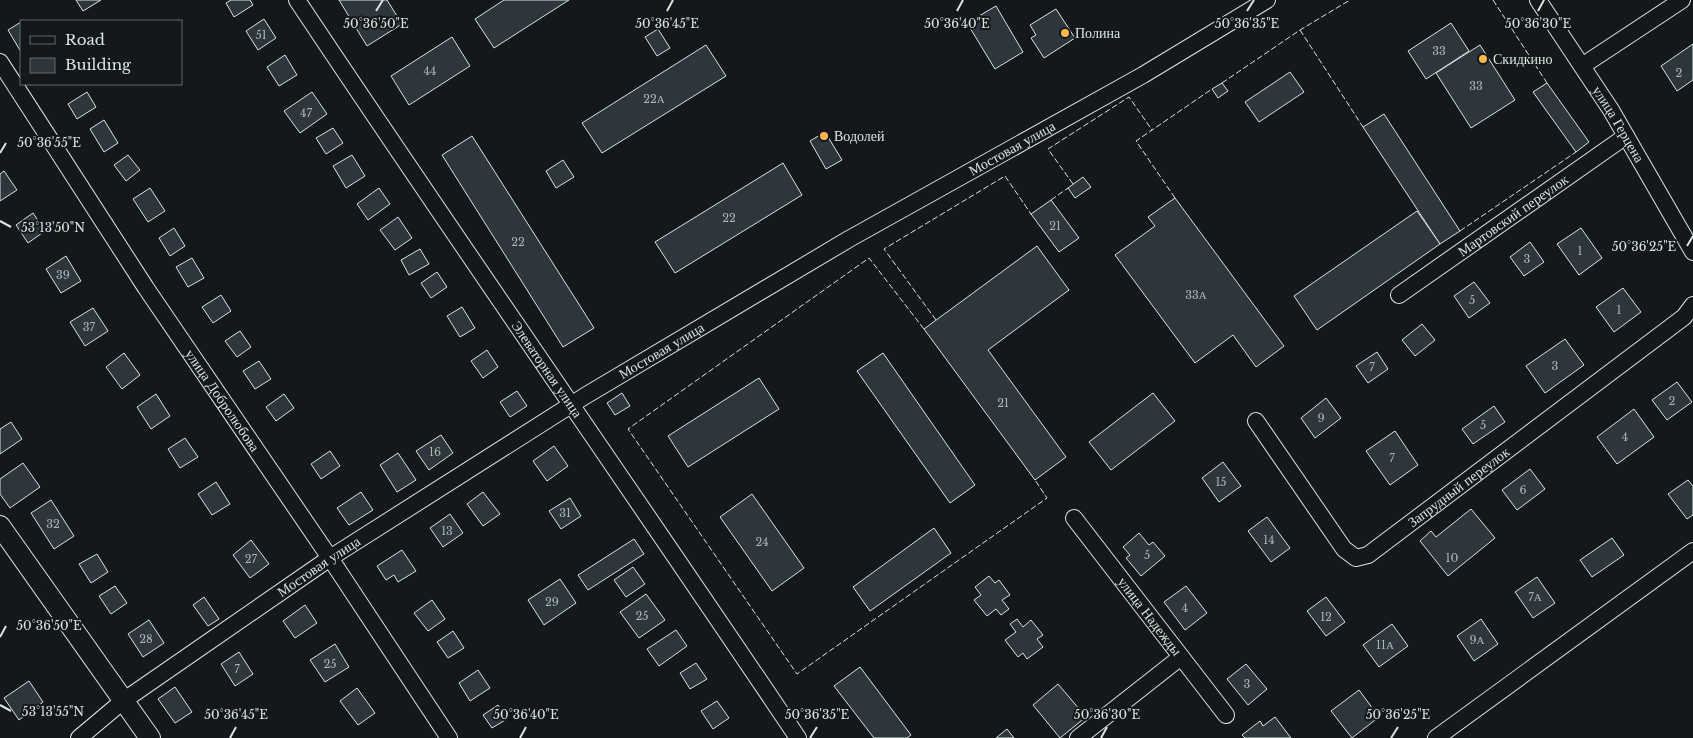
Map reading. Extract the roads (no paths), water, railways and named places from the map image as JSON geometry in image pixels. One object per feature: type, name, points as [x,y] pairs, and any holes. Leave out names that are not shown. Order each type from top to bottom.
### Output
[{"type":"street","name":"Элеваторная улица","points":[[297,0],[390,140],[678,559],[798,738]]},
{"type":"street","name":"Мостовая улица","points":[[79,738],[123,701],[330,558],[638,364],[849,239],[1143,74],[1267,0]]},
{"type":"street","name":"улица Герцена","points":[[1538,0],[1626,136],[1693,252]]},
{"type":"street","points":[[1582,66],[1682,0]]},
{"type":"street","name":"улица Добролюбова","points":[[0,62],[146,288],[330,558],[449,738]]},
{"type":"street","name":"Мартовский переулок","points":[[1399,295],[1626,136]]},
{"type":"street","name":"Запрудный переулок","points":[[1256,421],[1344,549],[1356,558],[1368,555],[1684,317],[1693,305]]},
{"type":"street","name":"улица Надежды","points":[[1074,518],[1226,715]]},
{"type":"street","points":[[0,526],[150,738]]},
{"type":"street","points":[[1436,738],[1693,551]]},
{"type":"street","points":[[1078,738],[1181,656]]},
{"type":"place","name":"Полина","points":[[1065,33]]},
{"type":"place","name":"Скидкино","points":[[1483,59]]},
{"type":"place","name":"Водолей","points":[[824,136]]}]
